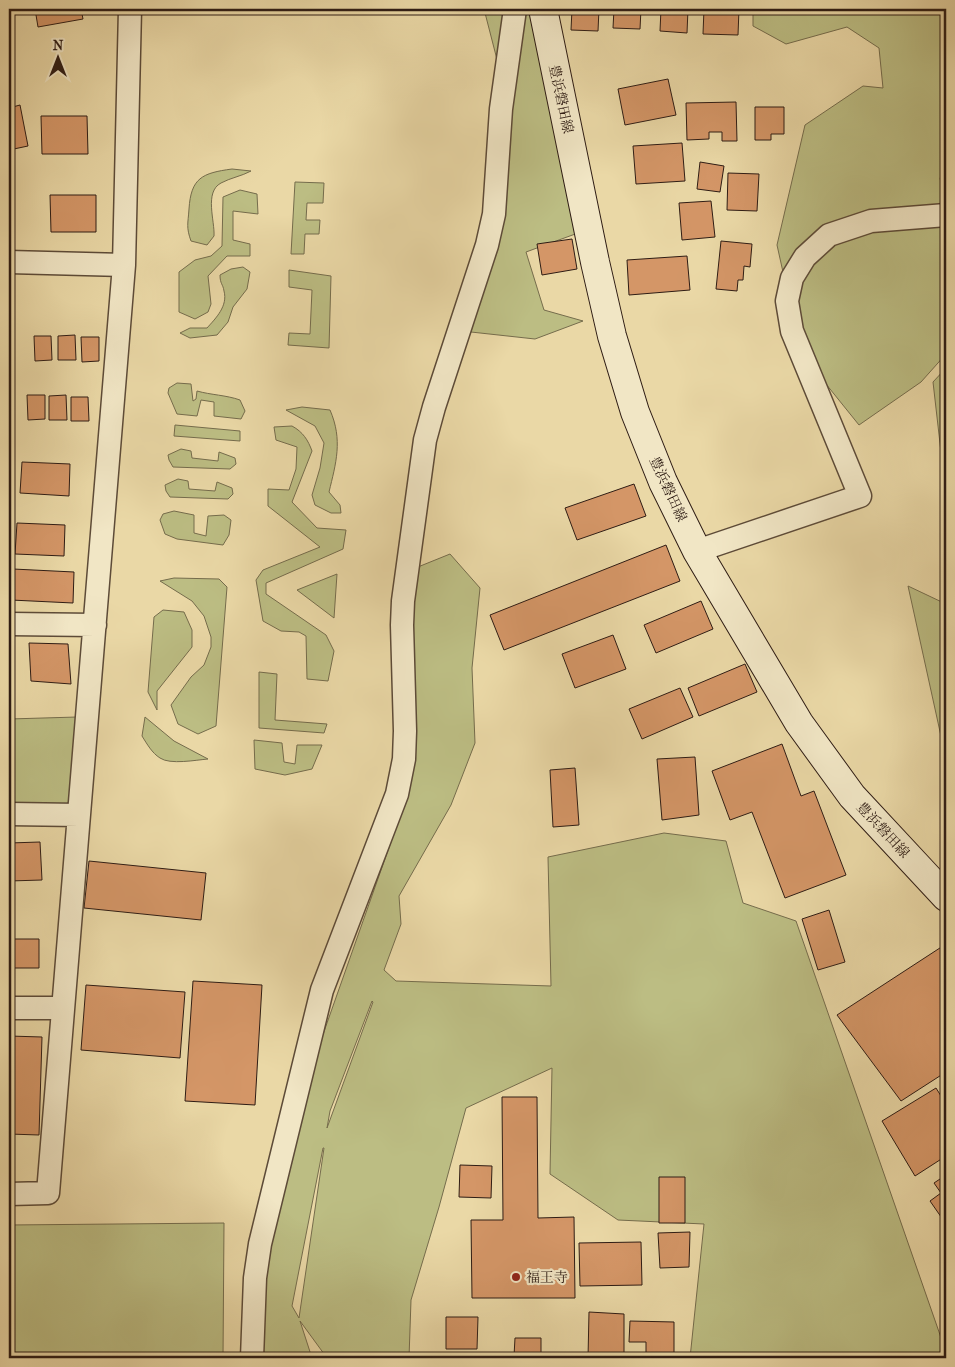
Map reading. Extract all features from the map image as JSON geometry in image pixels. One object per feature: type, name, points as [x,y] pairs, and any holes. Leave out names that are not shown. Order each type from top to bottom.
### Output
[{"type":"main road","name":"豊浜磐田線","points":[[543,9],[612,336],[634,412],[663,482],[697,551],[799,723],[852,796],[946,897]]},
{"type":"street","points":[[9,1194],[48,1193],[124,265],[130,9]]},
{"type":"street","points":[[252,1358],[255,1278],[260,1244],[322,990],[397,794],[402,768],[405,731],[403,601],[425,440],[487,245],[494,214],[501,109],[515,9]]},
{"type":"street","points":[[697,551],[860,496],[792,331],[787,301],[792,278],[805,257],[830,236],[870,222],[946,215]]},
{"type":"street","points":[[9,262],[124,265]]},
{"type":"street","points":[[9,624],[95,625]]},
{"type":"street","points":[[9,814],[79,815]]},
{"type":"street","points":[[9,1008],[63,1008]]},
{"type":"green space","points":[[484,9],[543,9],[578,233],[526,252],[544,310],[583,321],[535,339],[471,332],[468,302],[511,114]]},
{"type":"green space","points":[[753,9],[940,9],[943,46],[946,48],[946,170],[940,178],[946,209],[946,354],[921,382],[859,425],[801,353],[777,245],[805,125],[863,86],[883,88],[879,48],[847,27],[786,44],[753,26]]},
{"type":"green space","points":[[232,169],[251,171],[225,181],[216,187],[212,200],[214,236],[207,245],[191,241],[188,232],[188,222],[192,190],[200,179],[206,175]]},
{"type":"green space","points":[[295,182],[324,183],[323,203],[307,203],[306,220],[320,220],[319,234],[305,234],[304,254],[291,254]]},
{"type":"green space","points":[[240,190],[257,194],[258,214],[233,211],[233,240],[250,244],[250,256],[227,256],[208,276],[211,304],[208,312],[195,319],[179,312],[179,272],[195,260],[211,256],[222,246],[223,197]]},
{"type":"green space","points":[[243,267],[250,272],[247,289],[233,307],[228,322],[217,335],[190,338],[180,333],[190,328],[207,328],[223,307],[225,296],[220,275],[231,269]]},
{"type":"green space","points":[[289,270],[331,276],[329,348],[288,345],[289,333],[310,334],[312,290],[289,287]]},
{"type":"green space","points":[[946,368],[946,496],[933,382]]},
{"type":"green space","points":[[177,383],[191,384],[193,401],[196,399],[197,391],[229,397],[240,400],[245,411],[241,419],[214,416],[214,402],[201,400],[197,416],[177,414],[168,393],[169,388]]},
{"type":"green space","points":[[302,407],[330,410],[336,431],[337,451],[329,492],[340,505],[341,513],[331,513],[315,505],[312,495],[320,468],[324,443],[315,426],[286,410]]},
{"type":"green space","points":[[175,425],[240,431],[240,441],[174,436]]},
{"type":"green space","points":[[292,426],[305,437],[312,451],[292,502],[317,528],[346,530],[343,549],[266,583],[266,594],[326,635],[334,651],[328,681],[307,679],[306,636],[299,632],[281,631],[263,621],[256,580],[263,570],[320,547],[268,506],[268,489],[289,490],[296,469],[297,447],[276,440],[274,427]]},
{"type":"green space","points":[[181,449],[191,451],[192,458],[218,461],[219,452],[235,458],[236,464],[230,469],[173,467],[168,455]]},
{"type":"green space","points":[[178,479],[188,481],[189,489],[215,491],[217,482],[232,488],[233,494],[228,499],[170,497],[165,485]]},
{"type":"green space","points":[[174,511],[194,515],[194,533],[206,536],[208,516],[224,515],[231,520],[229,535],[223,545],[177,539],[165,534],[160,520],[163,514]]},
{"type":"green space","points":[[450,554],[480,588],[472,668],[475,743],[451,805],[399,896],[401,924],[384,970],[396,981],[551,986],[548,857],[664,833],[726,841],[743,903],[796,921],[946,1352],[946,1358],[690,1358],[704,1224],[618,1220],[550,1174],[552,1068],[466,1108],[411,1300],[409,1358],[327,1358],[300,1321],[312,1358],[253,1358],[285,1142],[392,839],[408,571]],"holes":[[[373,1002],[327,1128],[330,1111]],[[324,1148],[299,1318],[292,1306]]]},
{"type":"green space","points":[[337,574],[334,618],[297,590]]},
{"type":"green space","points":[[174,578],[219,579],[227,587],[216,726],[198,734],[178,724],[171,705],[191,677],[204,665],[211,647],[211,637],[204,616],[192,601],[160,581]]},
{"type":"green space","points":[[908,586],[946,604],[946,759],[912,604]]},
{"type":"green space","points":[[163,610],[184,612],[192,630],[192,647],[157,691],[157,710],[148,692],[154,617]]},
{"type":"green space","points":[[259,672],[277,674],[275,720],[327,724],[324,733],[259,728]]},
{"type":"green space","points":[[77,717],[71,808],[9,806],[9,719]]},
{"type":"green space","points":[[145,717],[174,741],[208,759],[176,762],[164,760],[157,756],[142,736]]},
{"type":"green space","points":[[254,740],[282,743],[284,762],[295,764],[297,745],[322,745],[312,769],[285,775],[255,769]]},
{"type":"green space","points":[[224,1223],[223,1358],[9,1358],[9,1225]]},
{"type":"building","points":[[35,9],[81,9],[83,19],[38,27]]},
{"type":"building","points":[[572,9],[599,9],[598,31],[571,30]]},
{"type":"building","points":[[614,9],[641,9],[640,29],[613,28]]},
{"type":"building","points":[[661,9],[688,9],[687,33],[660,31]]},
{"type":"building","points":[[704,9],[739,9],[738,35],[703,34]]},
{"type":"building","points":[[668,79],[676,115],[625,125],[618,89]]},
{"type":"building","points":[[736,102],[737,141],[722,141],[722,132],[709,132],[709,139],[687,140],[686,103]]},
{"type":"building","points":[[20,105],[28,146],[9,150],[9,108]]},
{"type":"building","points":[[755,107],[784,107],[784,134],[771,134],[771,140],[755,140]]},
{"type":"building","points":[[41,116],[87,116],[88,154],[42,154]]},
{"type":"building","points":[[682,143],[685,181],[636,184],[633,146]]},
{"type":"building","points":[[700,162],[724,166],[720,192],[697,189]]},
{"type":"building","points":[[728,173],[759,174],[757,211],[727,210]]},
{"type":"building","points":[[50,195],[96,195],[96,232],[51,232]]},
{"type":"building","points":[[711,201],[715,237],[682,240],[679,203]]},
{"type":"building","points":[[572,239],[577,269],[542,275],[537,244]]},
{"type":"building","points":[[721,241],[752,244],[750,267],[744,266],[743,280],[738,280],[737,291],[716,289]]},
{"type":"building","points":[[687,256],[690,290],[629,295],[627,260]]},
{"type":"building","points":[[75,335],[76,360],[58,360],[58,336]]},
{"type":"building","points":[[34,336],[51,336],[52,360],[35,361]]},
{"type":"building","points":[[81,337],[99,337],[99,361],[82,362]]},
{"type":"building","points":[[27,395],[45,395],[45,419],[28,420]]},
{"type":"building","points":[[66,395],[67,420],[49,420],[49,396]]},
{"type":"building","points":[[71,397],[88,397],[89,421],[71,421]]},
{"type":"building","points":[[22,462],[70,464],[69,496],[20,493]]},
{"type":"building","points":[[634,484],[646,516],[577,540],[565,508]]},
{"type":"building","points":[[17,523],[65,525],[64,556],[15,554]]},
{"type":"building","points":[[666,545],[680,581],[504,650],[490,615]]},
{"type":"building","points":[[13,569],[74,572],[73,603],[11,600]]},
{"type":"building","points":[[701,601],[713,629],[656,653],[644,625]]},
{"type":"building","points":[[613,635],[626,669],[575,688],[562,654]]},
{"type":"building","points":[[29,643],[68,644],[71,684],[31,681]]},
{"type":"building","points":[[745,664],[757,692],[699,716],[688,688]]},
{"type":"building","points":[[680,688],[693,717],[642,739],[629,709]]},
{"type":"building","points":[[782,744],[801,796],[814,791],[846,875],[785,898],[752,812],[730,820],[712,771]]},
{"type":"building","points":[[695,757],[699,815],[662,820],[657,759]]},
{"type":"building","points":[[575,768],[579,825],[553,827],[550,770]]},
{"type":"building","points":[[40,842],[42,880],[9,881],[9,843]]},
{"type":"building","points":[[89,861],[206,873],[201,920],[84,908]]},
{"type":"building","points":[[829,910],[845,962],[818,970],[802,919]]},
{"type":"building","points":[[9,939],[39,939],[39,968],[9,968]]},
{"type":"building","points":[[946,944],[946,1072],[901,1101],[837,1015]]},
{"type":"building","points":[[193,981],[262,985],[255,1105],[185,1101]]},
{"type":"building","points":[[86,985],[185,992],[180,1058],[81,1050]]},
{"type":"building","points":[[9,1036],[42,1037],[39,1135],[9,1134]]},
{"type":"building","points":[[936,1088],[946,1104],[946,1156],[915,1176],[882,1121]]},
{"type":"building","points":[[502,1097],[537,1097],[538,1218],[574,1217],[575,1298],[472,1298],[471,1220],[503,1220]]},
{"type":"building","points":[[460,1165],[492,1166],[491,1198],[459,1197]]},
{"type":"building","points":[[946,1175],[946,1224],[930,1201],[941,1193],[934,1183]]},
{"type":"building","points":[[659,1177],[685,1177],[685,1223],[659,1223]]},
{"type":"building","points":[[690,1232],[689,1267],[660,1268],[658,1233]]},
{"type":"building","points":[[641,1242],[642,1285],[580,1286],[579,1243]]},
{"type":"building","points":[[589,1312],[624,1314],[624,1358],[588,1358]]},
{"type":"building","points":[[446,1317],[478,1317],[477,1349],[446,1349]]},
{"type":"building","points":[[630,1321],[674,1322],[674,1358],[646,1358],[646,1342],[629,1342]]},
{"type":"building","points":[[515,1338],[541,1338],[541,1356],[514,1356]]},
{"type":"place","name":"福王寺","points":[[516,1277]]}]
